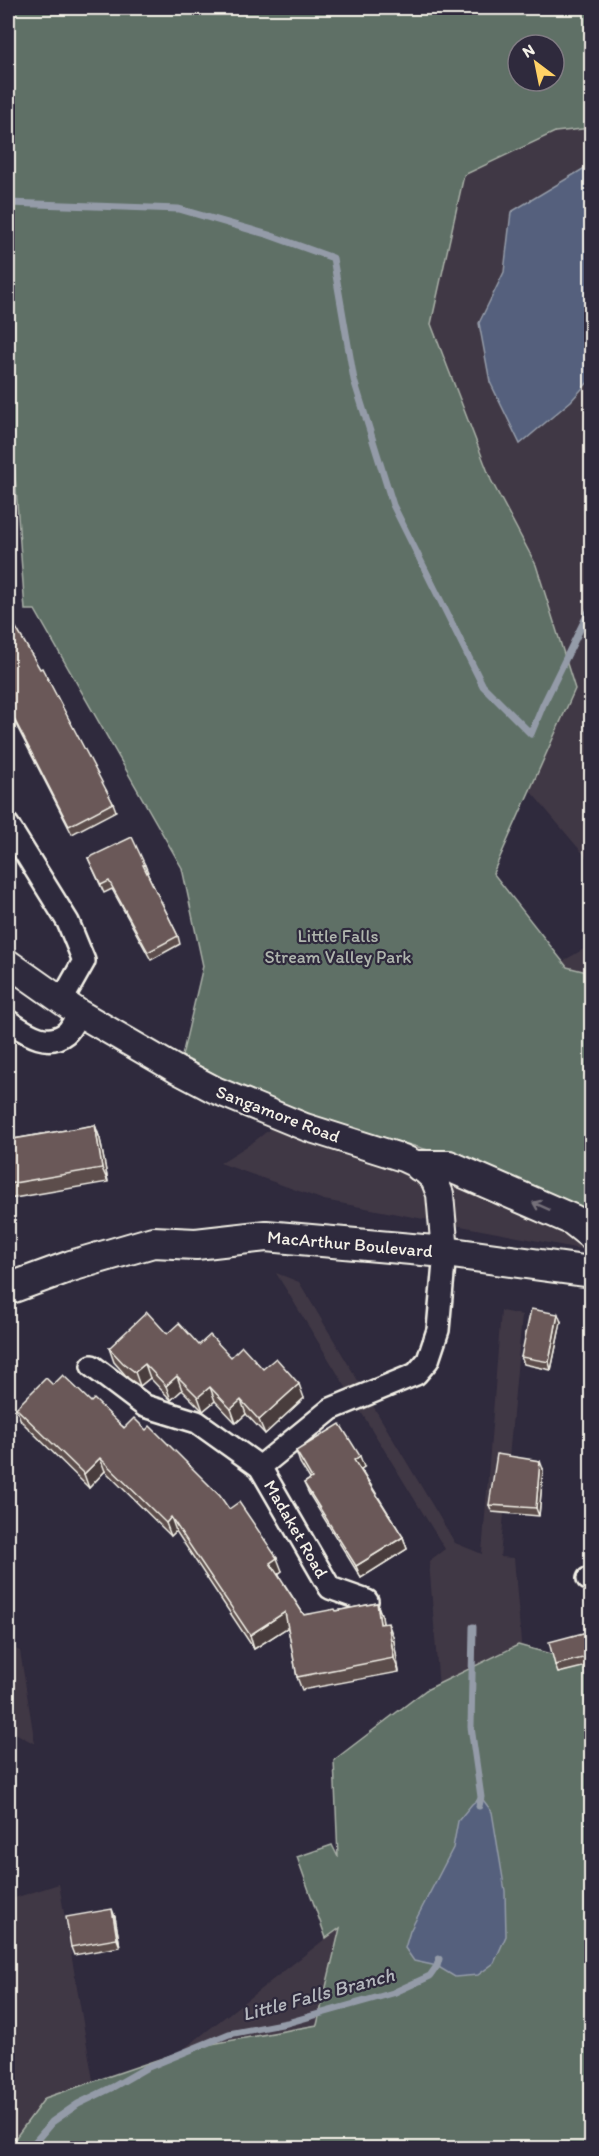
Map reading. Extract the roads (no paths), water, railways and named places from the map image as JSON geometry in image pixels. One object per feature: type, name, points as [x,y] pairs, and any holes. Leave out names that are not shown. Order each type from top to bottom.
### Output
[{"type":"main road","points":[[420,1166],[449,1166],[573,1220],[591,1235]]},
{"type":"main road","name":"MacArthur Boulevard","points":[[8,1289],[70,1266],[153,1242],[196,1244],[266,1236],[445,1252],[591,1272]]},
{"type":"street","points":[[8,825],[68,922],[84,961],[66,1033],[51,1039],[35,1037],[8,1021]]},
{"type":"street","name":"Sangamore Road","points":[[8,963],[71,1007],[215,1090],[305,1128],[403,1158],[420,1166],[434,1179],[440,1194],[445,1252]]},
{"type":"street","name":"Madaket Road","points":[[260,1467],[331,1409],[416,1374],[428,1360],[438,1330],[445,1252]]},
{"type":"street","name":"Madaket Road","points":[[92,1366],[145,1406],[197,1422],[260,1467],[330,1588],[367,1601]]},
{"type":"water","points":[[591,168],[591,379],[571,401],[520,444],[490,382],[479,323],[504,272],[511,212],[583,169]]},
{"type":"water","points":[[481,1797],[492,1812],[505,1891],[506,1936],[494,1963],[478,1975],[455,1977],[437,1966],[414,1961],[405,1948],[410,1931],[453,1848],[458,1821]]},
{"type":"waterway","points":[[8,203],[179,209],[269,235],[333,258],[354,380],[393,505],[483,686],[531,734],[592,605]]},
{"type":"waterway","name":"Little Falls Branch","points":[[473,1627],[471,1727],[481,1797],[479,1806]]},
{"type":"waterway","name":"Little Falls Branch","points":[[33,2148],[35,2142],[52,2122],[78,2104],[146,2068],[229,2034],[287,2023],[393,1993],[430,1976],[439,1959]]},
{"type":"park label","name":"Little Falls Stream Valley Park","points":[[338,946]]}]
